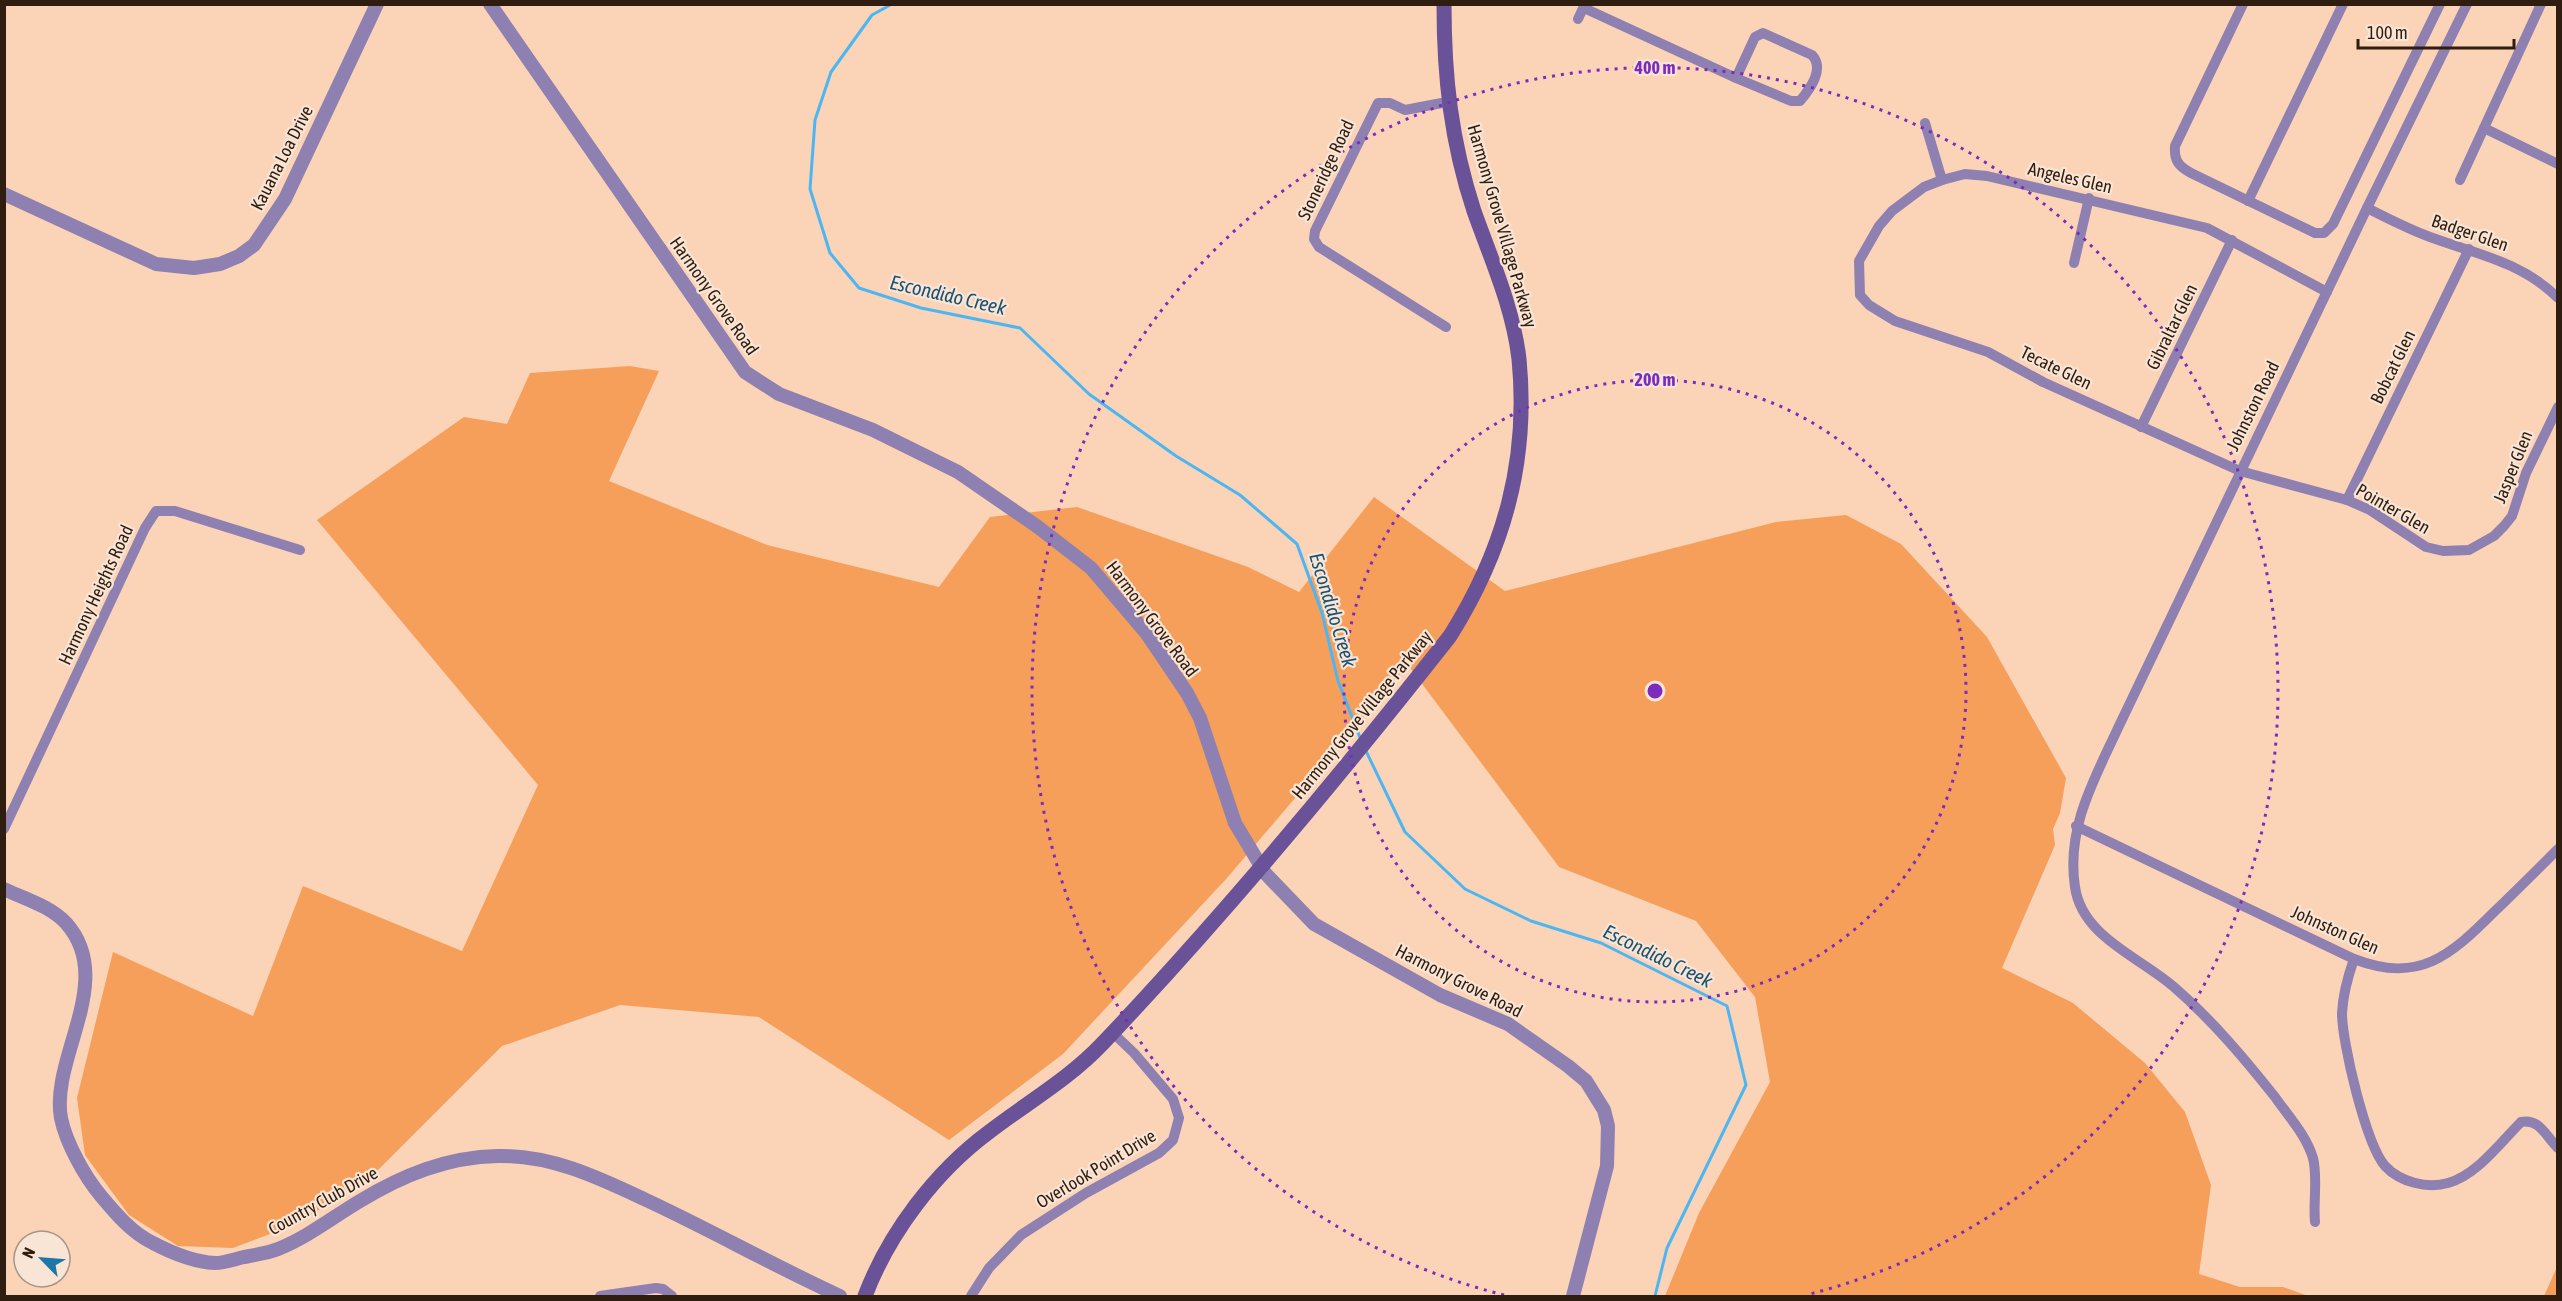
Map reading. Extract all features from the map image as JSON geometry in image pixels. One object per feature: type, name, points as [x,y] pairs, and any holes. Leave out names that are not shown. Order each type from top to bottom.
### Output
[{"type":"main road","name":"Harmony Grove Village Parkway","points":[[865,1296],[895,1237],[944,1173],[988,1132],[1073,1071],[1113,1033],[1288,838],[1450,636],[1471,602],[1492,559],[1507,513],[1518,461],[1522,417],[1519,357],[1495,264],[1474,211],[1457,151],[1448,102],[1444,4]]},
{"type":"street","name":"Kauana Loa Drive","points":[[4,194],[156,264],[194,268],[220,264],[239,256],[254,245],[285,199],[377,4]]},
{"type":"street","name":"Harmony Grove Road","points":[[490,4],[746,372],[779,394],[873,430],[958,472],[1065,547],[1091,568],[1114,593],[1178,678],[1200,718],[1229,810],[1261,867],[1314,924],[1440,995],[1508,1024],[1568,1066],[1597,1095],[1608,1126],[1607,1166],[1573,1296]]},
{"type":"street","points":[[2243,4],[2175,146],[2174,159],[2181,168],[2315,233],[2324,233],[2333,224],[2440,4]]},
{"type":"street","points":[[2248,201],[2343,4]]},
{"type":"street","name":"Johnston Road","points":[[2315,1222],[2313,1160],[2303,1134],[2235,1047],[2173,986],[2115,945],[2084,916],[2075,888],[2073,845],[2085,798],[2113,738],[2467,4]]},
{"type":"street","points":[[2460,180],[2541,4]]},
{"type":"street","points":[[1578,20],[1585,6],[1736,78],[1791,101],[1800,101],[1818,69],[1818,60],[1812,55],[1763,33],[1755,37],[1736,78]]},
{"type":"street","name":"Stoneridge Road","points":[[1446,327],[1319,247],[1314,239],[1315,231],[1378,103],[1390,103],[1405,110],[1448,102]]},
{"type":"street","points":[[1925,123],[1942,180]]},
{"type":"street","points":[[2484,128],[2558,164]]},
{"type":"street","name":"Angeles Glen","points":[[1860,295],[1859,261],[1879,226],[1905,199],[1942,180],[1965,174],[1987,176],[2189,222],[2232,240],[2327,292]]},
{"type":"street","points":[[2074,263],[2089,198]]},
{"type":"street","name":"Badger Glen","points":[[2367,208],[2421,233],[2504,261],[2529,275],[2558,298]]},
{"type":"street","name":"Gibraltar Glen","points":[[2141,427],[2232,240]]},
{"type":"street","name":"Bobcat Glen","points":[[2347,500],[2469,249]]},
{"type":"street","name":"Tecate Glen","points":[[1860,295],[1881,314],[1988,352],[2141,427],[2240,471]]},
{"type":"street","name":"Jasper Glen","points":[[2494,537],[2512,516],[2530,464],[2558,407]]},
{"type":"street","name":"Pointer Glen","points":[[2240,471],[2347,500],[2370,510],[2410,539],[2443,551],[2469,549],[2494,537]]},
{"type":"street","name":"Harmony Heights Road","points":[[4,829],[145,528],[156,511],[174,512],[300,550]]},
{"type":"street","name":"Johnston Glen","points":[[2076,826],[2354,959],[2394,970],[2437,961],[2465,942],[2558,849]]},
{"type":"street","name":"Country Club Drive","points":[[4,889],[52,911],[68,925],[78,945],[84,962],[85,994],[62,1090],[61,1117],[86,1178],[117,1214],[149,1241],[182,1257],[216,1263],[277,1250],[328,1223],[396,1181],[452,1159],[500,1156],[541,1160],[582,1170],[708,1228],[792,1274],[840,1296]]},
{"type":"street","points":[[2354,959],[2342,1013],[2346,1048],[2372,1144],[2385,1166],[2406,1181],[2427,1186],[2449,1183],[2469,1173],[2521,1122],[2528,1120],[2541,1126],[2558,1148]]},
{"type":"street","name":"Overlook Point Drive","points":[[970,1296],[989,1268],[1020,1235],[1086,1193],[1159,1154],[1173,1140],[1179,1118],[1173,1099],[1141,1061],[1113,1033]]},
{"type":"street","points":[[600,1296],[656,1288],[663,1289],[672,1296]]},
{"type":"shaded area","points":[[630,366],[659,371],[609,481],[767,545],[939,587],[990,517],[1077,507],[1248,567],[1299,592],[1374,497],[1505,591],[1776,522],[1846,515],[1901,544],[1987,637],[2066,778],[2060,813],[2053,829],[2055,845],[2002,968],[2073,1003],[2145,1063],[2185,1112],[2211,1185],[2199,1274],[2240,1287],[2283,1287],[2308,1296],[1665,1296],[1699,1213],[1770,1082],[1755,997],[1696,921],[1559,867],[1408,665],[1227,878],[1063,1054],[949,1140],[759,1017],[620,1005],[502,1046],[379,1169],[299,1223],[233,1248],[178,1246],[129,1215],[85,1155],[77,1098],[113,952],[253,1016],[303,886],[462,951],[538,785],[317,520],[464,417],[507,424],[530,373]]},
{"type":"shaded area","points":[[2557,1267],[2557,1296],[2544,1296]]},
{"type":"waterway","name":"Escondido Creek","points":[[892,4],[872,15],[831,72],[815,120],[810,189],[830,253],[859,288],[921,308],[1020,328],[1089,394],[1176,456],[1240,495],[1297,544],[1322,613],[1338,681],[1361,740]]},
{"type":"waterway","name":"Escondido Creek","points":[[1365,749],[1405,832],[1465,889],[1531,921],[1601,943],[1727,1006],[1746,1085],[1667,1248],[1655,1296]]}]
